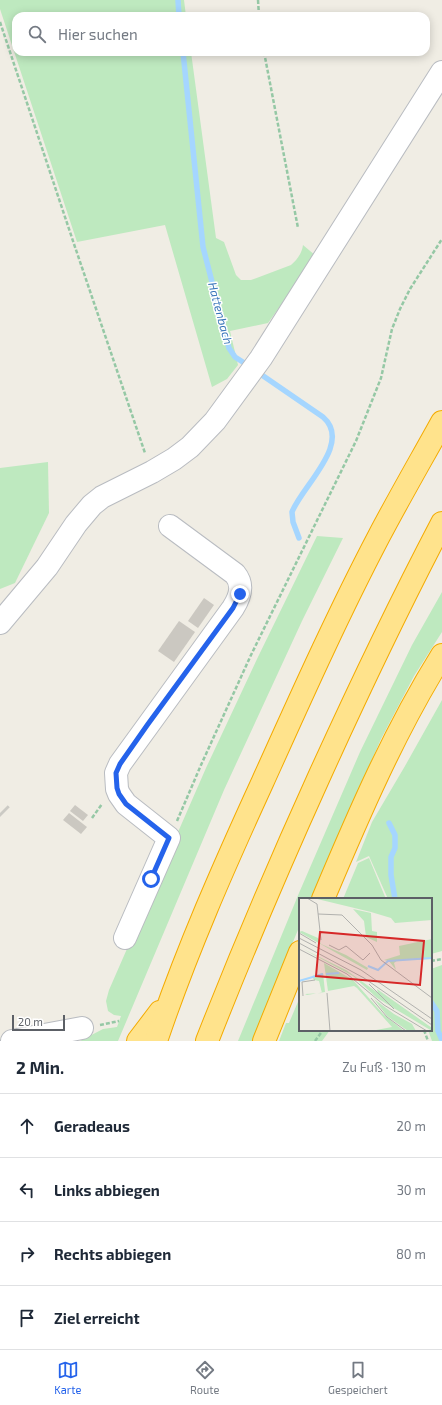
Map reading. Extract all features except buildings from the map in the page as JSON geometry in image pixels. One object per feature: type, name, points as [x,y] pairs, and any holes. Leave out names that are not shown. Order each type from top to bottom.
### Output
[{"type":"highway","points":[[156,1041],[172,994],[246,819],[311,676],[379,535],[442,422]]},
{"type":"highway","points":[[207,1041],[278,869],[346,718],[420,564],[442,523]]},
{"type":"highway","points":[[420,564],[442,546]]},
{"type":"highway","points":[[323,898],[394,740],[423,686],[442,655]]},
{"type":"highway","points":[[264,1041],[299,954]]},
{"type":"highway","points":[[138,1041],[172,994]]},
{"type":"lane","points":[[0,623],[47,567],[76,524],[92,505],[112,491],[152,472],[174,459],[202,436],[219,416],[261,358],[442,72]]},
{"type":"lane","points":[[125,938],[169,838],[126,804],[117,788],[116,773],[120,764],[148,724],[233,608],[241,590],[239,581],[235,574],[170,526]]},
{"type":"lane","points":[[12,1041],[92,1026]]},
{"type":"path","points":[[258,0],[259,12]]},
{"type":"path","points":[[0,22],[71,237],[152,472]]},
{"type":"path","points":[[265,56],[298,228]]},
{"type":"path","points":[[169,838],[251,655],[356,441],[381,378],[392,330],[400,309],[410,288],[442,239]]},
{"type":"path","points":[[92,818],[96,812]]},
{"type":"path","points":[[432,962],[442,959]]},
{"type":"path","points":[[92,1026],[119,1021]]},
{"type":"path","points":[[315,1041],[322,1031]]},
{"type":"path","points":[[424,1031],[428,1041]]},
{"type":"green space","points":[[0,0],[184,0],[186,12],[12,12],[12,45],[0,9]]},
{"type":"green space","points":[[16,56],[192,56],[216,238],[224,242],[236,275],[241,280],[251,280],[291,265],[302,251],[303,245],[316,256],[268,323],[230,331],[238,365],[227,379],[212,387],[165,225],[77,242]]},
{"type":"green space","points":[[48,462],[49,513],[15,583],[0,589],[0,468]]},
{"type":"green space","points":[[317,536],[343,538],[302,621],[224,790],[118,1041],[80,1041],[103,1029],[117,1027],[121,1016],[114,1015],[108,1011],[106,1001],[109,990],[206,768]]},
{"type":"green space","points":[[442,592],[442,632],[414,676],[381,739],[311,898],[299,898],[299,927],[252,1041],[238,1041],[299,893],[360,752],[412,645]]},
{"type":"green space","points":[[442,700],[442,951],[432,954],[432,898],[388,898],[369,856],[356,862],[372,822]]},
{"type":"green space","points":[[369,858],[386,898],[343,898],[358,863]]},
{"type":"green space","points":[[442,965],[442,1041],[432,1041],[428,1031],[432,1031],[432,969]]},
{"type":"green space","points":[[299,999],[299,1031],[329,1031],[322,1041],[279,1041],[286,1023],[289,1023]]},
{"type":"waterway","name":"Hattenbach","points":[[178,0],[179,12]]},
{"type":"waterway","name":"Hattenbach","points":[[183,56],[203,247],[229,348],[235,357],[249,366]]},
{"type":"waterway","name":"Hattenbach","points":[[256,371],[323,417],[331,427],[332,439],[329,452],[292,512],[293,522],[299,538]]},
{"type":"waterway","name":"Hattenbach","points":[[389,823],[395,835],[395,848],[391,857],[391,875],[395,898]]},
{"type":"waterway","name":"Hattenbach","points":[[432,1004],[437,1011],[438,1031],[442,1040]]},
{"type":"route","points":[[151,879],[169,838],[126,804],[117,788],[116,773],[120,764],[148,724],[226,619],[240,594]]}]
